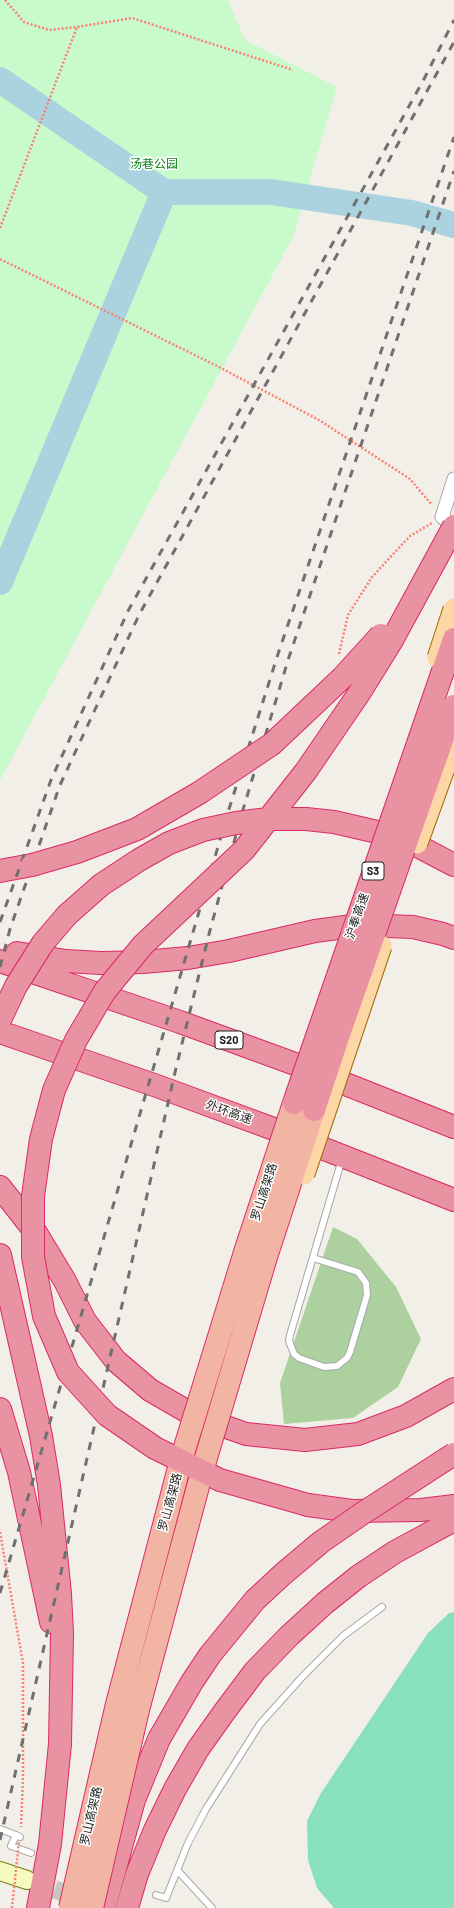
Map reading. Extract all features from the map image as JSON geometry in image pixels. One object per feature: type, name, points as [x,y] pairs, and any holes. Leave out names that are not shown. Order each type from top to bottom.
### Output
[{"type":"highway","points":[[450,523],[438,555],[391,642],[364,686],[306,771],[244,850],[143,945],[106,991],[76,1040],[54,1090],[41,1139],[33,1196],[33,1257],[44,1316],[68,1372],[107,1415],[155,1448],[220,1480],[308,1505],[352,1511],[421,1510],[454,1506]]},
{"type":"highway","points":[[0,871],[77,852],[137,829],[199,793],[272,744],[342,678],[381,635],[438,555]]},
{"type":"highway","name":"沪奉高速","points":[[294,1103],[454,639]]},
{"type":"highway","name":"沪奉高速","points":[[314,1110],[338,1037],[454,706]]},
{"type":"highway","points":[[0,1020],[16,986],[43,943],[67,915],[101,885],[138,860],[169,843],[203,830],[236,822],[268,819],[306,819],[334,822],[386,834],[412,843],[454,865]]},
{"type":"highway","points":[[0,950],[66,961],[101,963],[144,962],[229,952],[338,927],[386,925],[413,927],[448,936]]},
{"type":"highway","name":"S20","points":[[0,961],[187,1024],[295,1064],[454,1127]]},
{"type":"highway","name":"外环高速","points":[[0,1032],[157,1086],[454,1200]]},
{"type":"highway","name":"罗山高架路","points":[[70,1908],[117,1704],[181,1460],[243,1257],[294,1103]]},
{"type":"highway","name":"罗山高架路","points":[[92,1908],[138,1710],[202,1468],[266,1256],[314,1110]]},
{"type":"highway","points":[[0,1187],[36,1233],[64,1281],[85,1322],[116,1361],[150,1390],[195,1416],[246,1434],[305,1440],[358,1434],[406,1416],[454,1389]]},
{"type":"highway","points":[[0,1255],[41,1436],[49,1492],[60,1594],[62,1678],[60,1744],[56,1797],[50,1844],[38,1908]]},
{"type":"highway","points":[[0,1409],[19,1472],[62,1678]]},
{"type":"highway","points":[[104,1908],[114,1866],[134,1800],[159,1739],[185,1693],[210,1655],[230,1629],[272,1584],[321,1542],[454,1454]]},
{"type":"highway","points":[[127,1908],[154,1830],[175,1789],[220,1717],[255,1671],[289,1636],[359,1576],[395,1552],[454,1520]]},
{"type":"main road","points":[[93,1772],[109,1700],[171,1466],[238,1245],[310,1026],[430,684],[454,609]]},
{"type":"main road","points":[[128,1782],[211,1472],[277,1258],[350,1037],[454,741]]},
{"type":"main road","points":[[0,1870],[27,1880]]},
{"type":"street","points":[[450,523],[454,479]]},
{"type":"lane","points":[[313,1258],[352,1269],[363,1276],[366,1282],[367,1296],[350,1352],[347,1358],[337,1366],[324,1367],[299,1358],[291,1348],[290,1335],[342,1156]]},
{"type":"lane","points":[[156,1895],[166,1898],[188,1843],[206,1809],[260,1724],[303,1676],[343,1636],[382,1607]]},
{"type":"lane","points":[[0,1829],[19,1838],[11,1846],[31,1852]]},
{"type":"lane","points":[[178,1871],[212,1908]]},
{"type":"path","points":[[4,0],[24,22],[50,30],[132,18],[292,70]]},
{"type":"path","points":[[0,228],[77,27]]},
{"type":"path","points":[[0,259],[131,323],[319,420],[410,479],[450,523],[410,536],[372,577],[348,615],[338,659]]},
{"type":"path","points":[[0,1532],[23,1663],[23,1777],[12,1908]]},
{"type":"green space","name":"汤巷公园","points":[[0,0],[228,0],[245,40],[337,87],[293,237],[0,780]]},
{"type":"green space","points":[[333,1227],[357,1239],[396,1287],[421,1339],[398,1387],[353,1418],[284,1424],[280,1383]]},
{"type":"green space","points":[[454,1612],[454,1908],[334,1908],[317,1888],[308,1860],[307,1821],[321,1793],[428,1633],[449,1613]]},
{"type":"waterway","points":[[0,80],[164,192],[271,192],[412,213],[454,225]]},
{"type":"waterway","points":[[0,582],[164,192]]},
{"type":"tunnel","points":[[29,1881],[86,1900]]},
{"type":"railway","points":[[0,922],[51,780],[128,611],[423,81],[454,20]]},
{"type":"railway","points":[[0,967],[10,929],[60,785],[139,615],[454,42]]},
{"type":"railway","points":[[0,1593],[229,809],[278,654],[454,137]]},
{"type":"railway","points":[[0,1840],[176,1068],[209,934],[242,813],[289,657],[454,171]]}]
